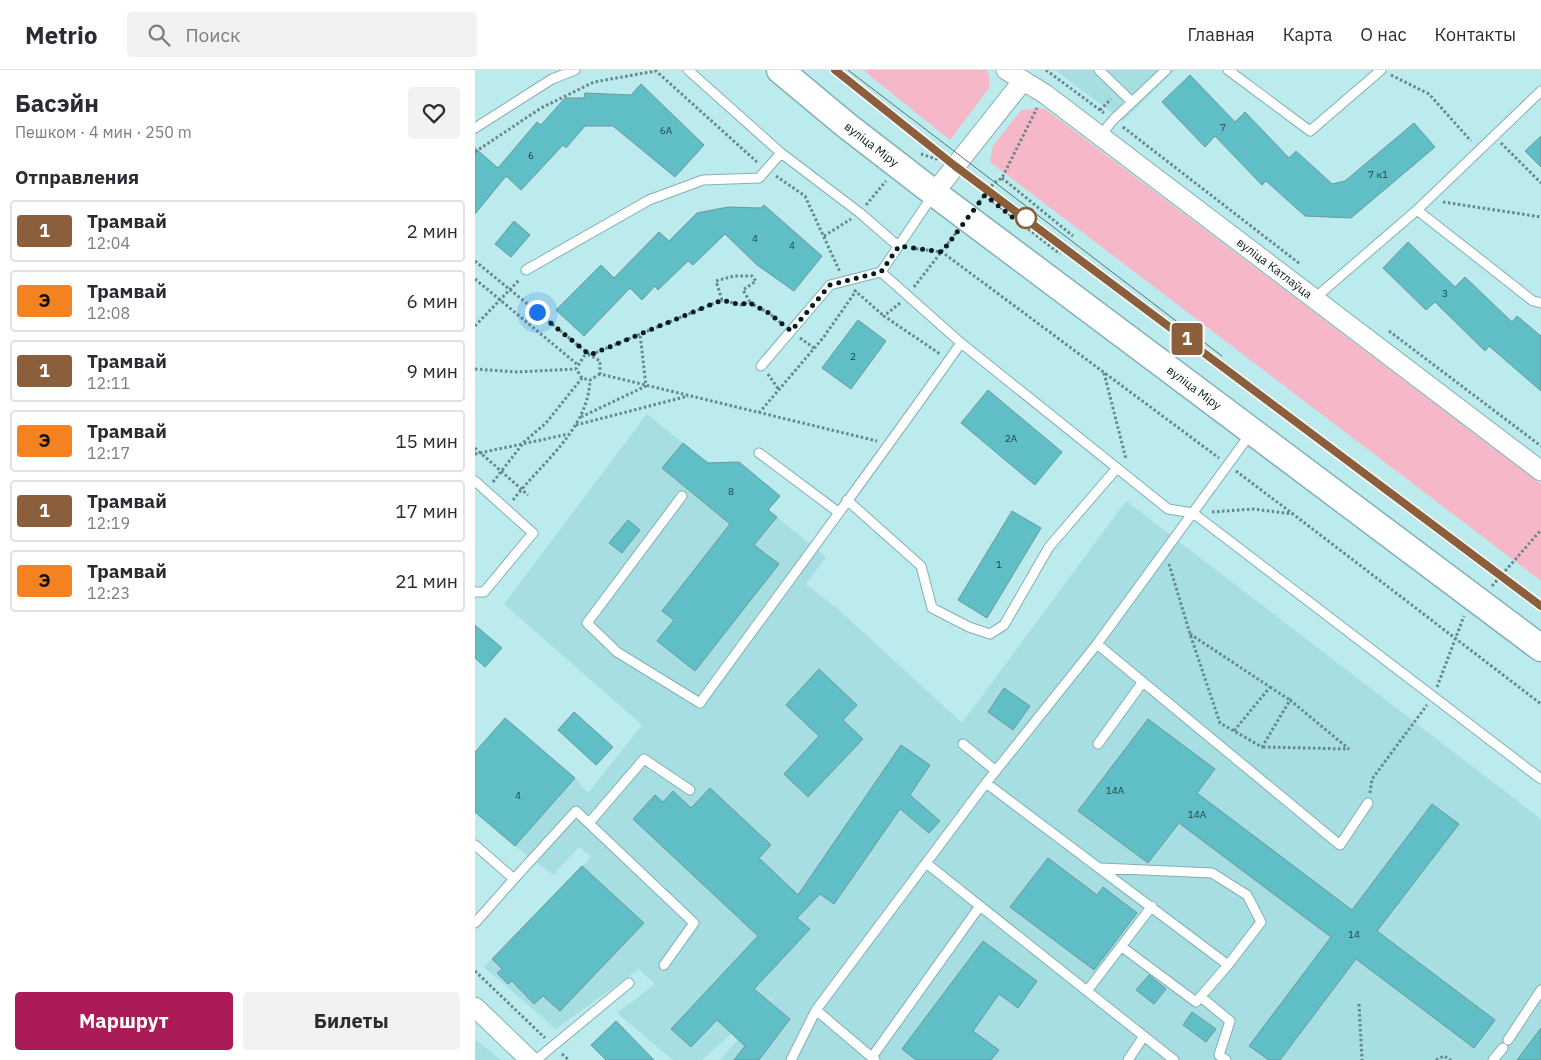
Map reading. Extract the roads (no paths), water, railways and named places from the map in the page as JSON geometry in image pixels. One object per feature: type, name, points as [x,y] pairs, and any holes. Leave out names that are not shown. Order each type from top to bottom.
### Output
[{"type":"main road","name":"вуліца Міру","points":[[780,70],[934,192],[1541,648]]},
{"type":"street","name":"вуліца Катлаўца","points":[[1006,70],[1022,82],[1045,94],[1100,136],[1322,292],[1541,471]]},
{"type":"street","points":[[934,192],[1022,82]]},
{"type":"street","points":[[476,1010],[530,1060]]},
{"type":"lane","points":[[475,128],[552,79],[575,70]]},
{"type":"lane","points":[[688,70],[781,153],[860,213],[899,246]]},
{"type":"lane","points":[[1099,70],[1132,102]]},
{"type":"lane","points":[[1100,136],[1113,120],[1165,70]]},
{"type":"lane","points":[[1228,70],[1310,131],[1381,70]]},
{"type":"lane","points":[[1322,292],[1417,210],[1541,91]]},
{"type":"lane","points":[[526,270],[649,200],[703,180],[759,178],[781,153]]},
{"type":"lane","points":[[761,366],[830,285],[881,272],[934,192]]},
{"type":"lane","points":[[1417,210],[1533,301],[1541,303]]},
{"type":"lane","points":[[881,272],[961,343],[1169,509],[1193,513],[1541,779]]},
{"type":"lane","points":[[682,496],[587,623],[617,652],[701,703],[838,512],[890,444],[961,343]]},
{"type":"lane","points":[[791,1060],[816,1010],[986,783],[1097,644],[1253,431]]},
{"type":"lane","points":[[759,453],[838,512]]},
{"type":"lane","points":[[847,500],[921,566],[932,608],[969,627],[990,634],[1004,625],[1049,547],[1117,468]]},
{"type":"lane","points":[[475,481],[533,532],[485,592],[475,592]]},
{"type":"lane","points":[[1097,644],[1340,845],[1368,803]]},
{"type":"lane","points":[[1098,744],[1142,683]]},
{"type":"lane","points":[[963,744],[996,771]]},
{"type":"lane","points":[[589,824],[644,759],[690,790]]},
{"type":"lane","points":[[986,783],[1228,965]]},
{"type":"lane","points":[[475,923],[576,810],[693,923],[664,965]]},
{"type":"lane","points":[[475,845],[514,878]]},
{"type":"lane","points":[[926,863],[1174,1060]]},
{"type":"lane","points":[[1101,868],[1212,873],[1247,895],[1261,922],[1228,965],[1196,1002],[1122,947]]},
{"type":"lane","points":[[816,1010],[874,1058],[981,906]]},
{"type":"lane","points":[[1087,991],[1152,906]]},
{"type":"lane","points":[[536,1060],[629,983]]},
{"type":"lane","points":[[1509,1040],[1541,990]]},
{"type":"lane","points":[[1201,997],[1230,1021],[1219,1055],[1226,1060]]},
{"type":"lane","points":[[1128,1060],[1144,1036]]},
{"type":"lane","points":[[1493,1060],[1503,1048]]},
{"type":"tram line","points":[[835,70],[955,166],[1541,606]]},
{"type":"tram line","name":"1","points":[[835,70],[955,166],[1541,606]]},
{"type":"tram line","points":[[848,70],[1222,356]]}]
